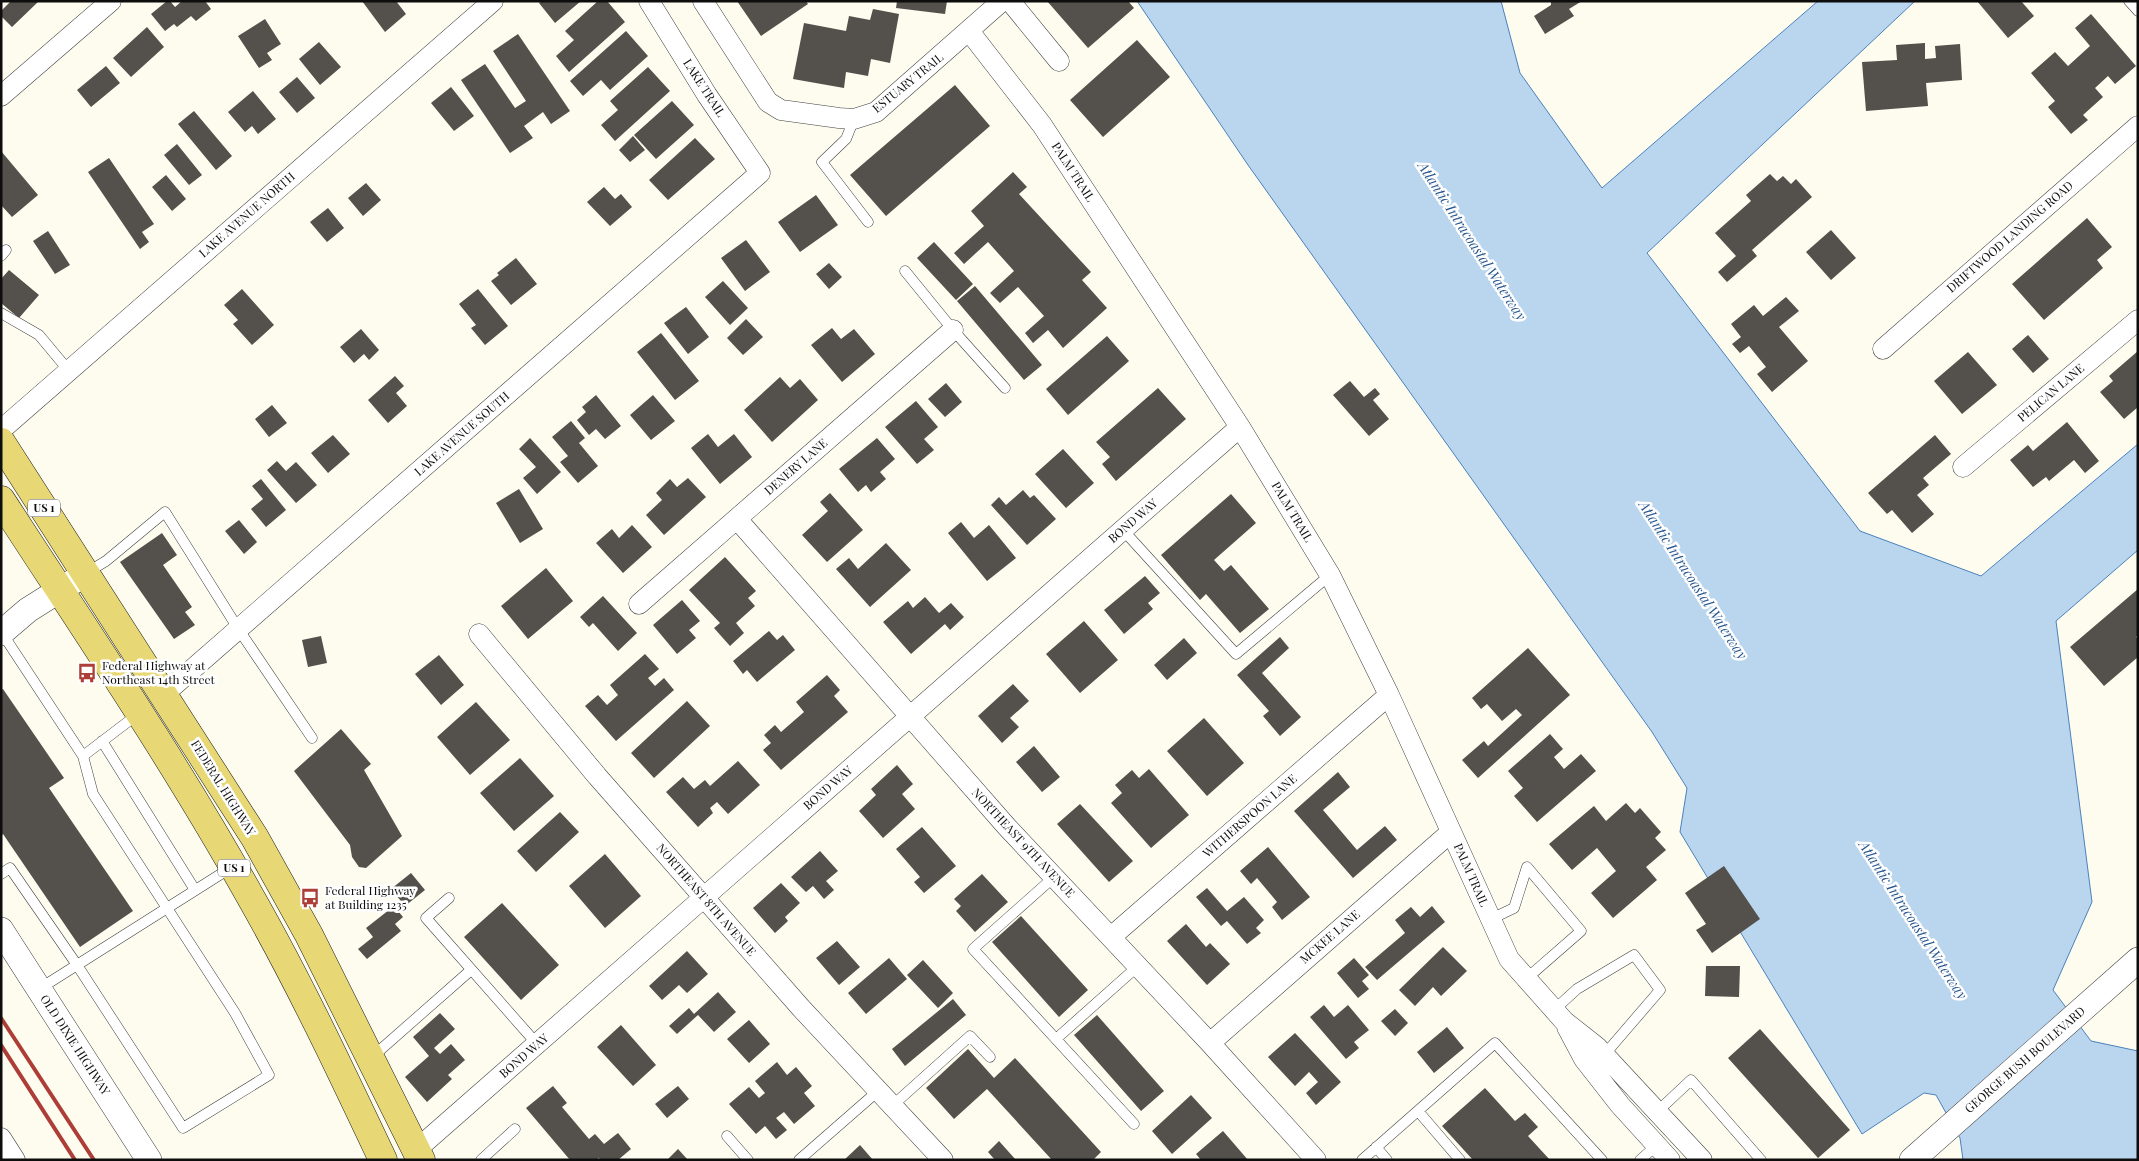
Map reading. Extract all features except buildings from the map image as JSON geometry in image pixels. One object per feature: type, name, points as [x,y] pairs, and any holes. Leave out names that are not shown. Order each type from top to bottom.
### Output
[{"type":"main road","name":"FEDERAL HIGHWAY","points":[[1,442],[240,813],[287,896],[419,1155]]},
{"type":"main road","name":"US 1","points":[[1,500],[138,713],[232,866],[312,1010],[383,1160]]},
{"type":"street","points":[[1,96],[111,1]]},
{"type":"street","name":"LAKE AVENUE NORTH","points":[[1,430],[493,1]]},
{"type":"street","name":"LAKE TRAIL","points":[[649,1],[707,95],[760,173]]},
{"type":"street","name":"ESTUARY TRAIL","points":[[703,1],[768,102],[781,110],[800,114],[854,119],[876,112],[1002,1]]},
{"type":"street","points":[[1010,1],[1059,61]]},
{"type":"street","name":"PALM TRAIL","points":[[969,31],[1042,125],[1240,427],[1330,575],[1389,694],[1509,959],[1559,1016],[1605,1054],[1702,1160]]},
{"type":"street","name":"DRIFTWOOD LANDING ROAD","points":[[1883,349],[2138,126]]},
{"type":"street","name":"LAKE AVENUE SOUTH","points":[[164,694],[760,173]]},
{"type":"street","name":"PELICAN LANE","points":[[1963,467],[2138,320]]},
{"type":"street","name":"DENERY LANE","points":[[639,604],[952,330]]},
{"type":"street","name":"BOND WAY","points":[[419,1155],[537,1044],[1240,427]]},
{"type":"street","name":"NORTHEAST 9TH AVENUE","points":[[737,519],[1007,827],[1210,1043],[1316,1160]]},
{"type":"street","points":[[1,633],[28,610],[85,574]]},
{"type":"street","name":"NORTHEAST 8TH AVENUE","points":[[478,634],[597,776],[800,1008],[943,1160]]},
{"type":"street","name":"WITHERSPOON LANE","points":[[1111,937],[1389,694]]},
{"type":"street","name":"MCKEE LANE","points":[[1210,1043],[1451,832]]},
{"type":"street","name":"OLD DIXIE HIGHWAY","points":[[1,930],[149,1160]]},
{"type":"street","name":"GEORGE BUSH BOULEVARD","points":[[1912,1160],[2138,960]]},
{"type":"street","name":"PALM TRAIL","points":[[1559,1016],[1584,1059],[1620,1105],[1664,1152]]},
{"type":"street","points":[[1,1138],[15,1160]]},
{"type":"lane","points":[[2129,1],[2138,11]]},
{"type":"lane","points":[[854,119],[846,139],[822,162],[868,222]]},
{"type":"lane","points":[[905,271],[952,330],[1005,388]]},
{"type":"lane","points":[[1,313],[39,335],[69,371]]},
{"type":"lane","points":[[85,574],[106,561],[165,512],[239,630],[312,738]]},
{"type":"lane","points":[[1123,530],[1236,654],[1330,575]]},
{"type":"lane","points":[[1,633],[83,756],[93,794],[235,1013],[269,1075],[183,1128],[78,965],[10,868],[1,874]]},
{"type":"lane","points":[[83,756],[138,713]]},
{"type":"lane","points":[[102,741],[196,890]]},
{"type":"lane","points":[[39,990],[232,866]]},
{"type":"lane","points":[[1491,919],[1514,908],[1527,867],[1581,931],[1526,979]]},
{"type":"lane","points":[[1054,877],[973,949],[1134,1124]]},
{"type":"lane","points":[[448,898],[426,918],[537,1044]]},
{"type":"lane","points":[[1559,1016],[1577,989],[1634,955],[1660,990],[1605,1054]]},
{"type":"lane","points":[[1056,1039],[1138,966]]},
{"type":"lane","points":[[370,1058],[471,970]]},
{"type":"lane","points":[[892,1106],[970,1036],[990,1057]]},
{"type":"lane","points":[[1362,1160],[1495,1043],[1602,1160]]},
{"type":"lane","points":[[1658,1111],[1691,1080],[1761,1160]]},
{"type":"lane","points":[[799,1160],[878,1091]]},
{"type":"lane","points":[[1418,1111],[1460,1160]]},
{"type":"lane","points":[[480,1160],[515,1129]]},
{"type":"lane","points":[[727,1136],[748,1160]]},
{"type":"lane","points":[[1376,1147],[1387,1160]]},
{"type":"lane","points":[[1640,1160],[1664,1152]]},
{"type":"water","name":"Atlantic Intracoastal Waterway","points":[[1137,1],[1501,1],[1520,73],[1602,188],[1818,1],[1915,1],[1647,253],[1860,531],[1981,576],[2138,444],[2138,550],[2056,621],[2092,902],[2053,990],[2091,1041],[2138,1051],[2138,1160],[1963,1160],[1960,1138],[1936,1095],[1924,1093],[1862,1134],[1680,832],[1687,788],[1652,732],[1248,165]]},
{"type":"railway","points":[[1,1018],[94,1160]]},
{"type":"railway","points":[[1,1045],[75,1160]]},
{"type":"place","name":"Federal Highway at Northeast 14th Street","points":[[87,673]]},
{"type":"place","name":"Federal Highway at Building 1235","points":[[310,898]]}]
